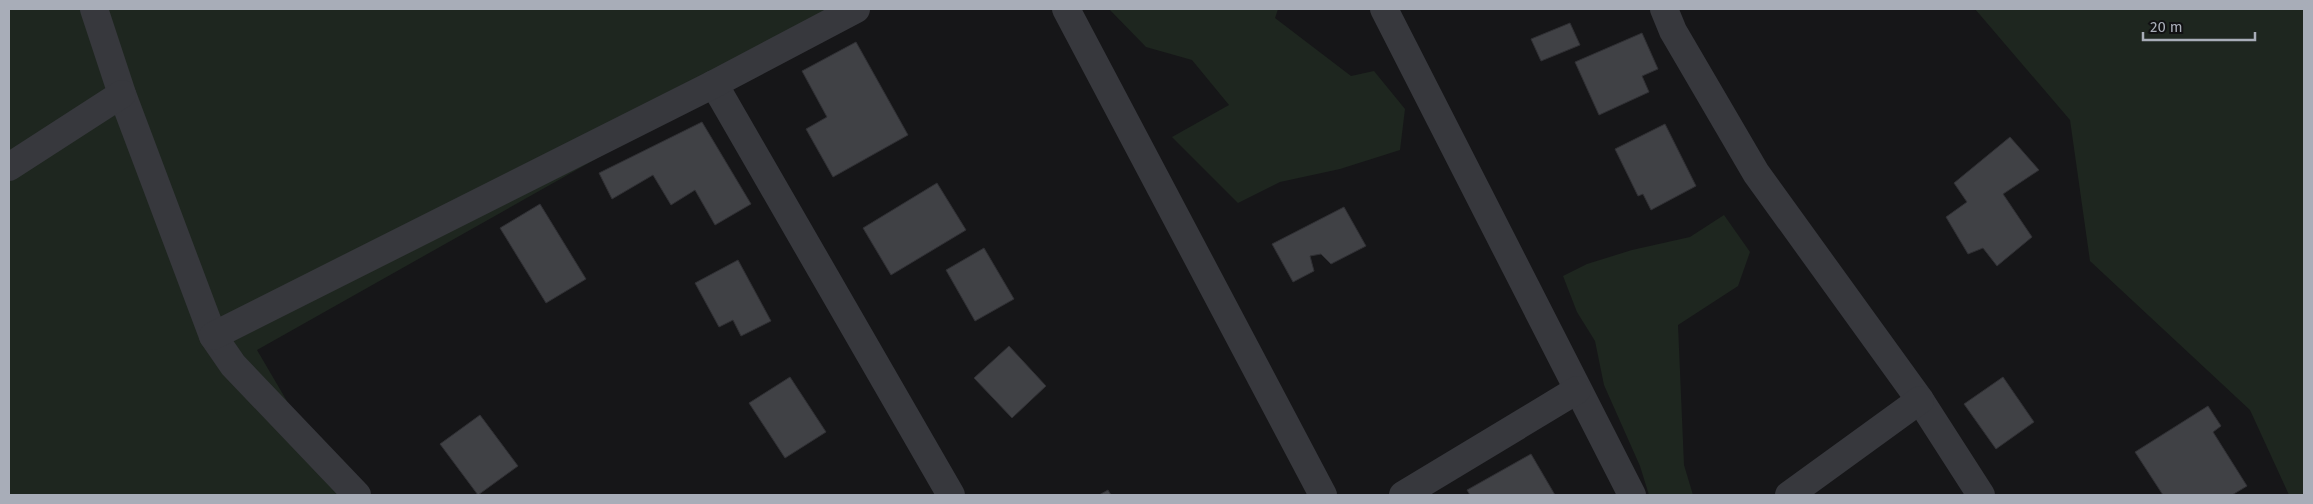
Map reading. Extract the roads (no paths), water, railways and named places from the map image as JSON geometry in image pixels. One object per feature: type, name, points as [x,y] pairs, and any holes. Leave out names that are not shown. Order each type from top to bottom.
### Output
[{"type":"street","points":[[94,9],[122,94],[213,336],[233,365],[357,495]]},
{"type":"street","points":[[213,336],[714,84],[856,9]]},
{"type":"street","points":[[1066,9],[1323,495]]},
{"type":"street","points":[[1384,9],[1632,495]]},
{"type":"street","points":[[1664,9],[1673,31],[1756,173],[1920,400],[1981,495]]},
{"type":"street","points":[[714,84],[951,495]]},
{"type":"street","points":[[9,167],[122,94]]},
{"type":"street","points":[[1403,495],[1577,390]]},
{"type":"street","points":[[1789,495],[1920,400]]}]
